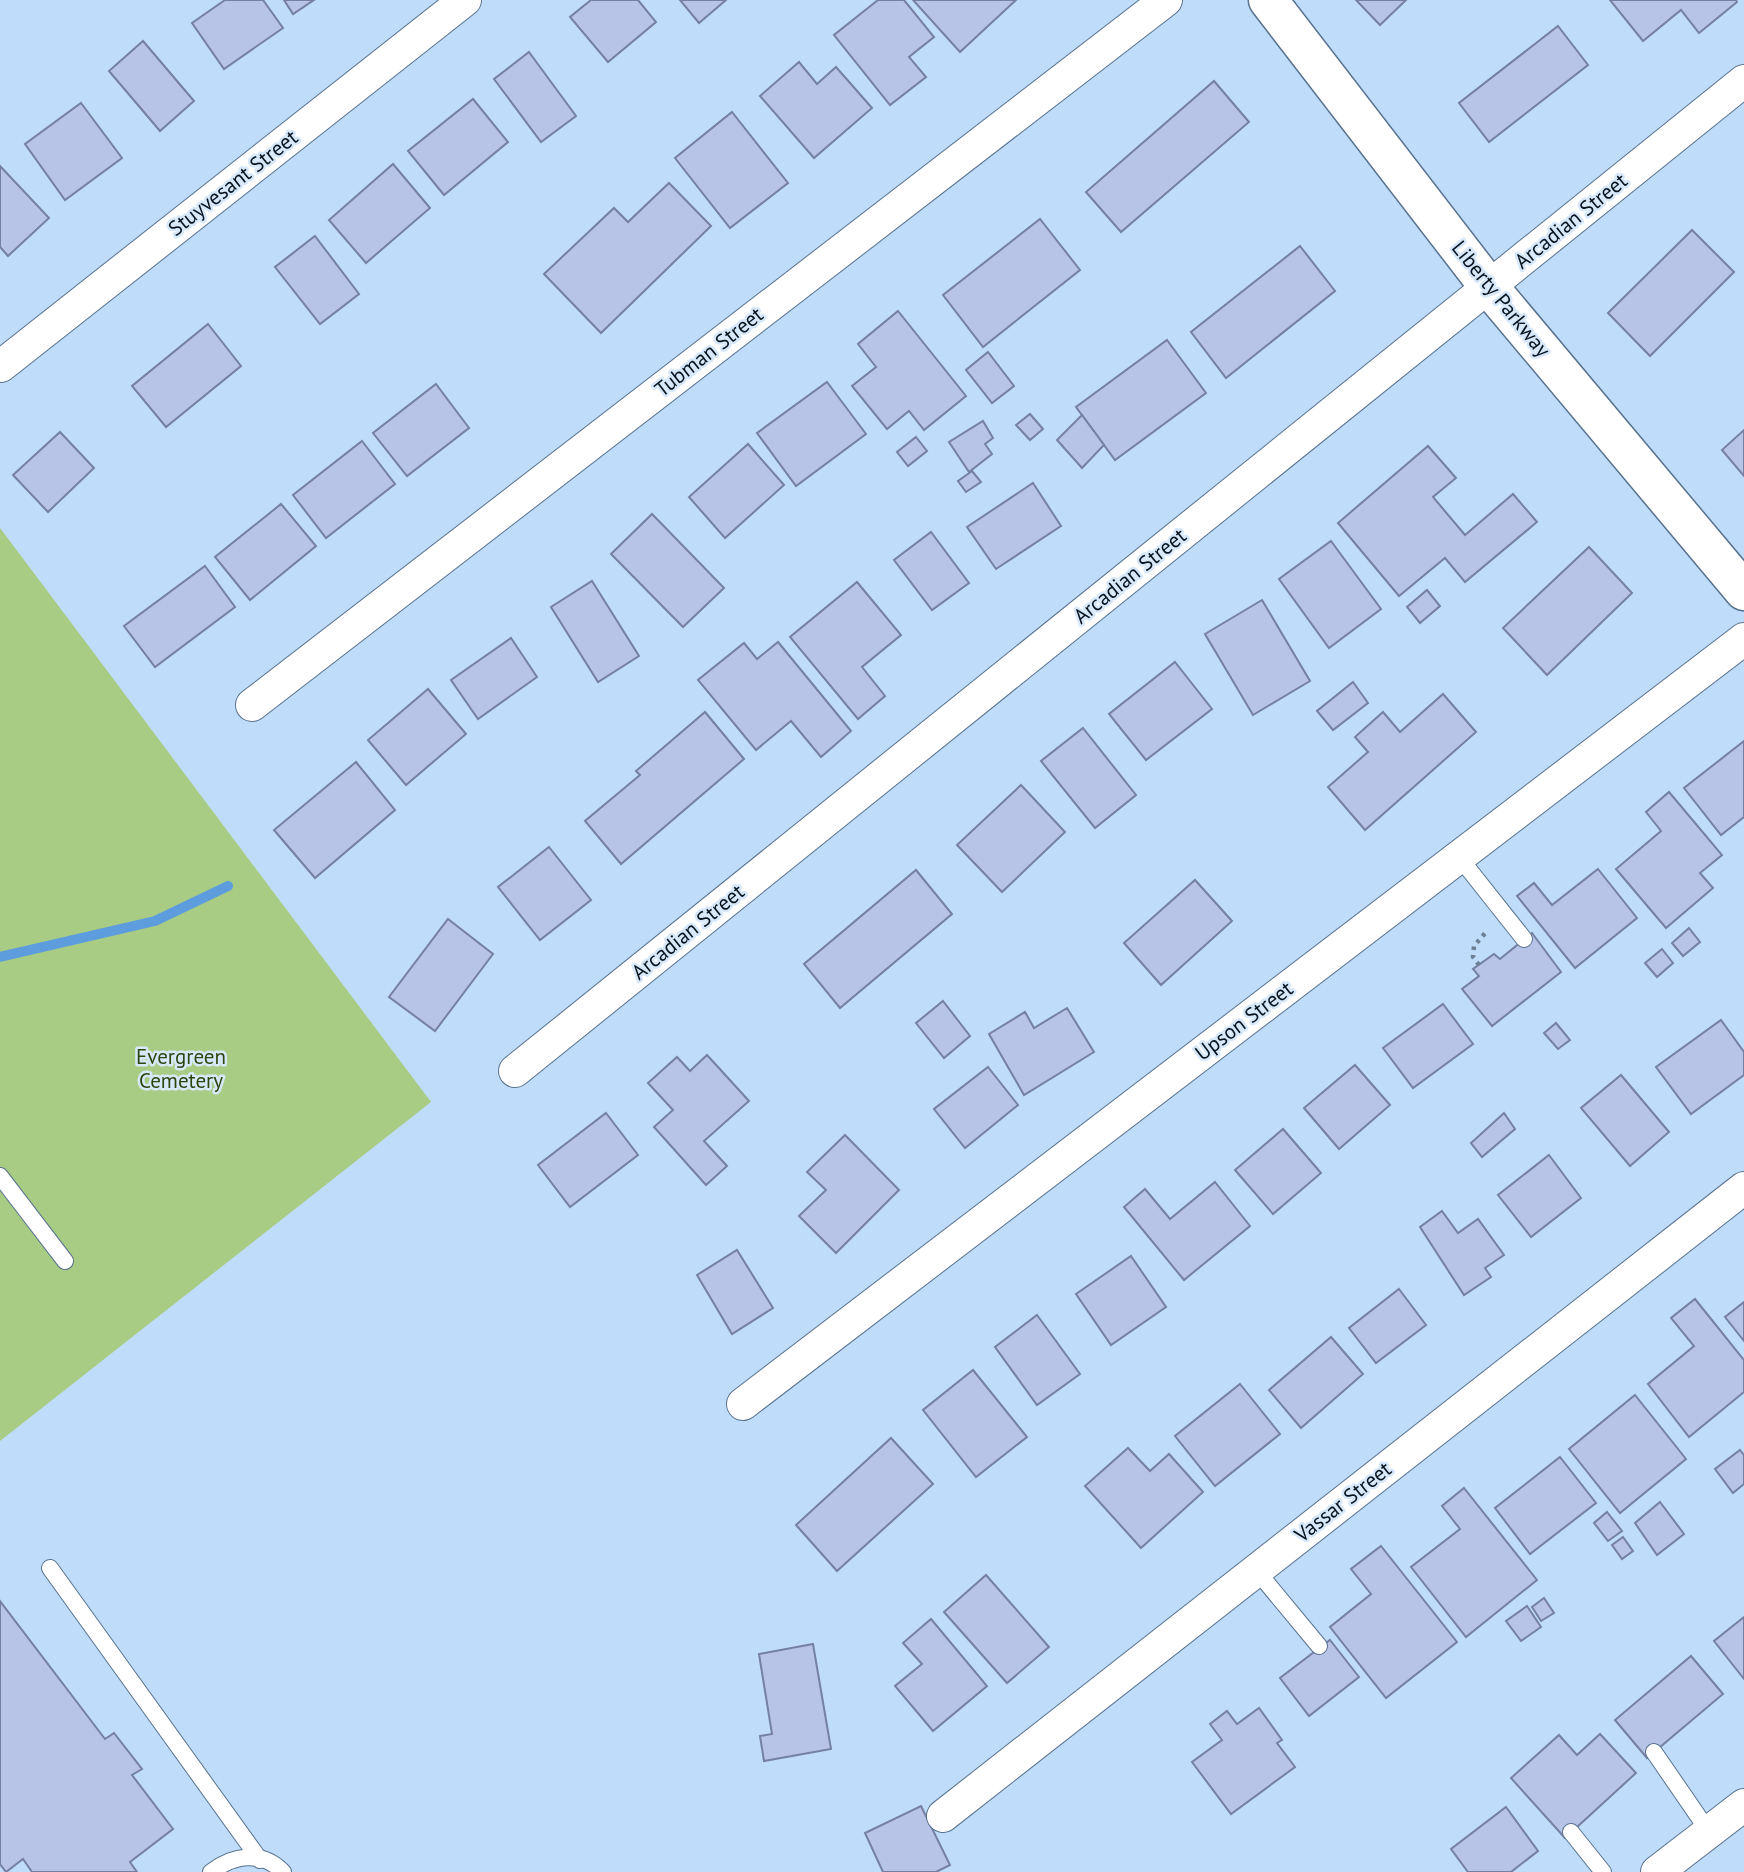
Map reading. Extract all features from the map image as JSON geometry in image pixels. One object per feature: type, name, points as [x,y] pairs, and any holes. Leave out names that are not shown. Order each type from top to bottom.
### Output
[{"type":"street","name":"Stuyvesant Street","points":[[1,366],[465,0]]},
{"type":"street","name":"Tubman Street","points":[[253,705],[1166,0]]},
{"type":"street","name":"Liberty Parkway","points":[[1268,0],[1489,287],[1744,591]]},
{"type":"street","name":"Arcadian Street","points":[[515,1071],[1744,81]]},
{"type":"street","name":"Upson Street","points":[[743,1404],[1744,639]]},
{"type":"street","name":"Vassar Street","points":[[943,1816],[1744,1188]]},
{"type":"street","points":[[1657,1872],[1744,1805]]},
{"type":"lane","points":[[1459,857],[1524,939]]},
{"type":"lane","points":[[0,1177],[65,1261]]},
{"type":"lane","points":[[50,1568],[260,1860]]},
{"type":"lane","points":[[1256,1570],[1319,1646]]},
{"type":"lane","points":[[1654,1752],[1709,1832]]},
{"type":"lane","points":[[1571,1832],[1603,1872]]},
{"type":"lane","points":[[211,1872],[228,1860],[249,1856],[283,1872]]},
{"type":"path","points":[[1479,965],[1473,957],[1474,946],[1483,934],[1506,917]]},
{"type":"green space","name":"Evergreen Cemetery","points":[[0,528],[431,1102],[0,1441]]},
{"type":"building","points":[[225,0],[263,0],[283,28],[224,69],[192,23]]},
{"type":"building","points":[[284,0],[314,0],[293,14]]},
{"type":"building","points":[[591,0],[638,0],[656,22],[608,62],[570,17]]},
{"type":"building","points":[[680,0],[726,0],[699,23]]},
{"type":"building","points":[[878,0],[904,0],[934,37],[909,57],[926,77],[890,105],[834,35]]},
{"type":"building","points":[[913,0],[1016,0],[960,52]]},
{"type":"building","points":[[1356,0],[1406,0],[1380,25]]},
{"type":"building","points":[[1610,0],[1737,2],[1699,33],[1681,10],[1643,41]]},
{"type":"building","points":[[1558,26],[1588,65],[1489,142],[1459,103]]},
{"type":"building","points":[[143,41],[194,101],[160,131],[109,71]]},
{"type":"building","points":[[529,52],[576,116],[541,142],[494,79]]},
{"type":"building","points":[[799,62],[817,84],[836,67],[872,108],[814,158],[760,96]]},
{"type":"building","points":[[1214,81],[1249,122],[1121,232],[1086,192]]},
{"type":"building","points":[[473,99],[508,142],[444,195],[408,151]]},
{"type":"building","points":[[81,103],[122,158],[65,200],[25,144]]},
{"type":"building","points":[[732,112],[788,183],[730,228],[675,158]]},
{"type":"building","points":[[393,164],[430,208],[366,263],[329,220]]},
{"type":"building","points":[[0,166],[49,218],[8,256],[0,247]]},
{"type":"building","points":[[669,183],[711,226],[601,333],[544,274],[614,208],[628,222]]},
{"type":"building","points":[[1040,219],[1080,270],[983,347],[943,295]]},
{"type":"building","points":[[1692,230],[1734,272],[1650,356],[1608,313]]},
{"type":"building","points":[[315,236],[359,294],[320,324],[275,267]]},
{"type":"building","points":[[1300,246],[1335,291],[1226,378],[1191,332]]},
{"type":"building","points":[[898,311],[966,396],[924,430],[909,411],[887,429],[852,386],[876,367],[858,344]]},
{"type":"building","points":[[208,324],[241,366],[166,427],[132,386]]},
{"type":"building","points":[[1167,340],[1206,393],[1115,460],[1076,407]]},
{"type":"building","points":[[988,352],[1014,386],[992,403],[966,370]]},
{"type":"building","points":[[827,382],[866,434],[796,486],[757,433]]},
{"type":"building","points":[[436,384],[469,428],[407,476],[373,433]]},
{"type":"building","points":[[1030,414],[1043,429],[1030,440],[1016,425]]},
{"type":"building","points":[[1082,415],[1104,445],[1082,468],[1057,440]]},
{"type":"building","points":[[983,421],[993,438],[985,444],[992,454],[969,472],[949,442]]},
{"type":"building","points":[[1744,430],[1744,476],[1722,450]]},
{"type":"building","points":[[60,432],[94,468],[48,512],[13,475]]},
{"type":"building","points":[[916,437],[927,451],[908,466],[897,452]]},
{"type":"building","points":[[362,441],[395,484],[326,538],[293,495]]},
{"type":"building","points":[[748,444],[784,485],[725,538],[689,497]]},
{"type":"building","points":[[1428,446],[1456,478],[1433,497],[1465,535],[1513,494],[1537,522],[1465,582],[1445,558],[1399,596],[1338,523]]},
{"type":"building","points":[[972,471],[981,482],[966,492],[958,481]]},
{"type":"building","points":[[1033,483],[1061,526],[996,569],[967,527]]},
{"type":"building","points":[[281,504],[316,546],[250,600],[215,557]]},
{"type":"building","points":[[652,514],[724,588],[683,627],[611,554]]},
{"type":"building","points":[[931,532],[969,583],[932,610],[894,560]]},
{"type":"building","points":[[1331,541],[1381,609],[1329,648],[1279,579]]},
{"type":"building","points":[[1589,547],[1632,593],[1547,675],[1503,628]]},
{"type":"building","points":[[205,566],[235,607],[155,667],[124,626]]},
{"type":"building","points":[[592,581],[639,656],[598,682],[551,607]]},
{"type":"building","points":[[857,582],[901,635],[862,667],[885,696],[858,719],[790,637]]},
{"type":"building","points":[[1427,590],[1440,606],[1420,623],[1407,607]]},
{"type":"building","points":[[1262,600],[1310,681],[1253,715],[1205,634]]},
{"type":"building","points":[[511,638],[537,677],[478,719],[451,680]]},
{"type":"building","points":[[778,642],[851,731],[821,757],[791,721],[756,750],[698,680],[744,643],[757,659]]},
{"type":"building","points":[[1175,662],[1212,709],[1146,760],[1109,714]]},
{"type":"building","points":[[1353,682],[1368,703],[1333,730],[1317,711]]},
{"type":"building","points":[[428,689],[466,734],[406,785],[368,740]]},
{"type":"building","points":[[1443,694],[1476,732],[1365,830],[1328,787],[1368,752],[1355,737],[1383,712],[1400,732]]},
{"type":"building","points":[[705,712],[744,759],[621,864],[585,821],[640,775],[636,771]]},
{"type":"building","points":[[1083,728],[1136,795],[1095,828],[1041,761]]},
{"type":"building","points":[[1744,741],[1744,817],[1721,835],[1684,788]]},
{"type":"building","points":[[356,762],[395,810],[315,878],[274,830]]},
{"type":"building","points":[[1021,785],[1065,832],[1002,892],[957,845]]},
{"type":"building","points":[[1669,792],[1722,855],[1700,873],[1713,888],[1666,928],[1616,869],[1661,831],[1646,812]]},
{"type":"building","points":[[549,847],[591,900],[540,940],[498,887]]},
{"type":"building","points":[[1598,869],[1637,918],[1575,968],[1517,896],[1534,883],[1552,905]]},
{"type":"building","points":[[916,870],[952,914],[840,1008],[804,964]]},
{"type":"building","points":[[1195,880],[1232,921],[1161,985],[1124,943]]},
{"type":"building","points":[[448,919],[493,954],[435,1031],[389,997]]},
{"type":"building","points":[[1689,928],[1700,942],[1683,956],[1672,943]]},
{"type":"building","points":[[1532,933],[1561,972],[1492,1026],[1462,989],[1479,976],[1473,969],[1494,954],[1500,959]]},
{"type":"building","points":[[1662,949],[1673,963],[1657,977],[1645,963]]},
{"type":"building","points":[[943,1001],[970,1036],[944,1058],[916,1023]]},
{"type":"building","points":[[1443,1004],[1473,1044],[1413,1088],[1383,1048]]},
{"type":"building","points":[[1067,1008],[1094,1052],[1024,1095],[989,1034],[1025,1012],[1034,1028]]},
{"type":"building","points":[[1721,1020],[1744,1052],[1744,1075],[1691,1114],[1656,1067]]},
{"type":"building","points":[[1556,1023],[1570,1040],[1558,1049],[1544,1033]]},
{"type":"building","points":[[707,1055],[749,1101],[704,1141],[727,1166],[706,1185],[654,1127],[673,1110],[648,1083],[677,1057],[690,1071]]},
{"type":"building","points":[[1355,1065],[1390,1105],[1339,1149],[1304,1108]]},
{"type":"building","points":[[988,1067],[1018,1105],[965,1148],[934,1109]]},
{"type":"building","points":[[1621,1075],[1669,1132],[1630,1166],[1581,1108]]},
{"type":"building","points":[[606,1113],[638,1155],[570,1207],[538,1165]]},
{"type":"building","points":[[1504,1113],[1515,1129],[1482,1157],[1471,1143]]},
{"type":"building","points":[[1283,1129],[1321,1173],[1273,1214],[1235,1170]]},
{"type":"building","points":[[845,1135],[899,1190],[836,1253],[799,1216],[826,1190],[807,1172]]},
{"type":"building","points":[[1549,1155],[1581,1198],[1531,1237],[1498,1195]]},
{"type":"building","points":[[1215,1182],[1250,1226],[1184,1280],[1124,1207],[1145,1189],[1170,1219]]},
{"type":"building","points":[[1442,1211],[1458,1233],[1478,1219],[1504,1255],[1485,1268],[1491,1277],[1464,1295],[1420,1227]]},
{"type":"building","points":[[737,1250],[773,1308],[732,1334],[697,1275]]},
{"type":"building","points":[[1131,1256],[1166,1307],[1111,1345],[1076,1294]]},
{"type":"building","points":[[1399,1289],[1426,1325],[1376,1363],[1349,1328]]},
{"type":"building","points":[[1695,1299],[1744,1360],[1744,1392],[1689,1437],[1648,1384],[1694,1346],[1671,1318]]},
{"type":"building","points":[[1744,1302],[1744,1341],[1725,1317]]},
{"type":"building","points":[[1037,1315],[1080,1374],[1037,1405],[995,1347]]},
{"type":"building","points":[[1331,1337],[1363,1374],[1301,1428],[1269,1390]]},
{"type":"building","points":[[973,1370],[1027,1437],[976,1477],[923,1410]]},
{"type":"building","points":[[1240,1384],[1280,1434],[1215,1486],[1175,1436]]},
{"type":"building","points":[[1635,1395],[1686,1459],[1620,1513],[1569,1449]]},
{"type":"building","points":[[891,1438],[933,1484],[837,1571],[796,1525]]},
{"type":"building","points":[[1128,1448],[1150,1471],[1169,1454],[1203,1492],[1141,1548],[1085,1486]]},
{"type":"building","points":[[1740,1450],[1744,1455],[1744,1484],[1733,1493],[1715,1469]]},
{"type":"building","points":[[1560,1457],[1596,1503],[1530,1554],[1495,1508]]},
{"type":"building","points":[[1464,1488],[1537,1580],[1466,1637],[1411,1567],[1460,1529],[1442,1506]]},
{"type":"building","points":[[1660,1502],[1684,1534],[1657,1555],[1635,1523]]},
{"type":"building","points":[[1607,1512],[1622,1531],[1608,1541],[1594,1523]]},
{"type":"building","points":[[1623,1537],[1633,1551],[1622,1559],[1612,1545]]},
{"type":"building","points":[[1381,1546],[1457,1642],[1386,1698],[1330,1627],[1371,1594],[1351,1569]]},
{"type":"building","points":[[986,1575],[1049,1647],[1007,1683],[944,1612]]},
{"type":"building","points":[[1544,1598],[1554,1613],[1541,1621],[1532,1607]]},
{"type":"building","points":[[0,1601],[105,1739],[114,1733],[142,1769],[132,1775],[173,1829],[130,1862],[137,1872],[32,1872],[23,1859],[6,1872],[0,1864]]},
{"type":"building","points":[[1527,1606],[1541,1627],[1521,1641],[1506,1621]]},
{"type":"building","points":[[1744,1617],[1744,1679],[1714,1641]]},
{"type":"building","points":[[931,1619],[987,1686],[933,1731],[895,1686],[922,1664],[903,1643]]},
{"type":"building","points":[[1330,1640],[1359,1677],[1309,1716],[1280,1678]]},
{"type":"building","points":[[813,1644],[831,1749],[764,1761],[760,1736],[772,1734],[759,1654]]},
{"type":"building","points":[[1691,1656],[1723,1694],[1647,1758],[1615,1720]]},
{"type":"building","points":[[1259,1708],[1282,1740],[1277,1743],[1295,1767],[1231,1814],[1192,1762],[1222,1740],[1210,1724],[1227,1711],[1237,1724]]},
{"type":"building","points":[[1600,1734],[1636,1773],[1565,1838],[1511,1778],[1559,1735],[1577,1755]]},
{"type":"building","points":[[921,1806],[950,1865],[936,1872],[883,1872],[865,1833]]},
{"type":"building","points":[[1506,1807],[1538,1851],[1511,1872],[1468,1872],[1451,1849]]},
{"type":"waterway","points":[[0,957],[155,921],[228,886]]}]
